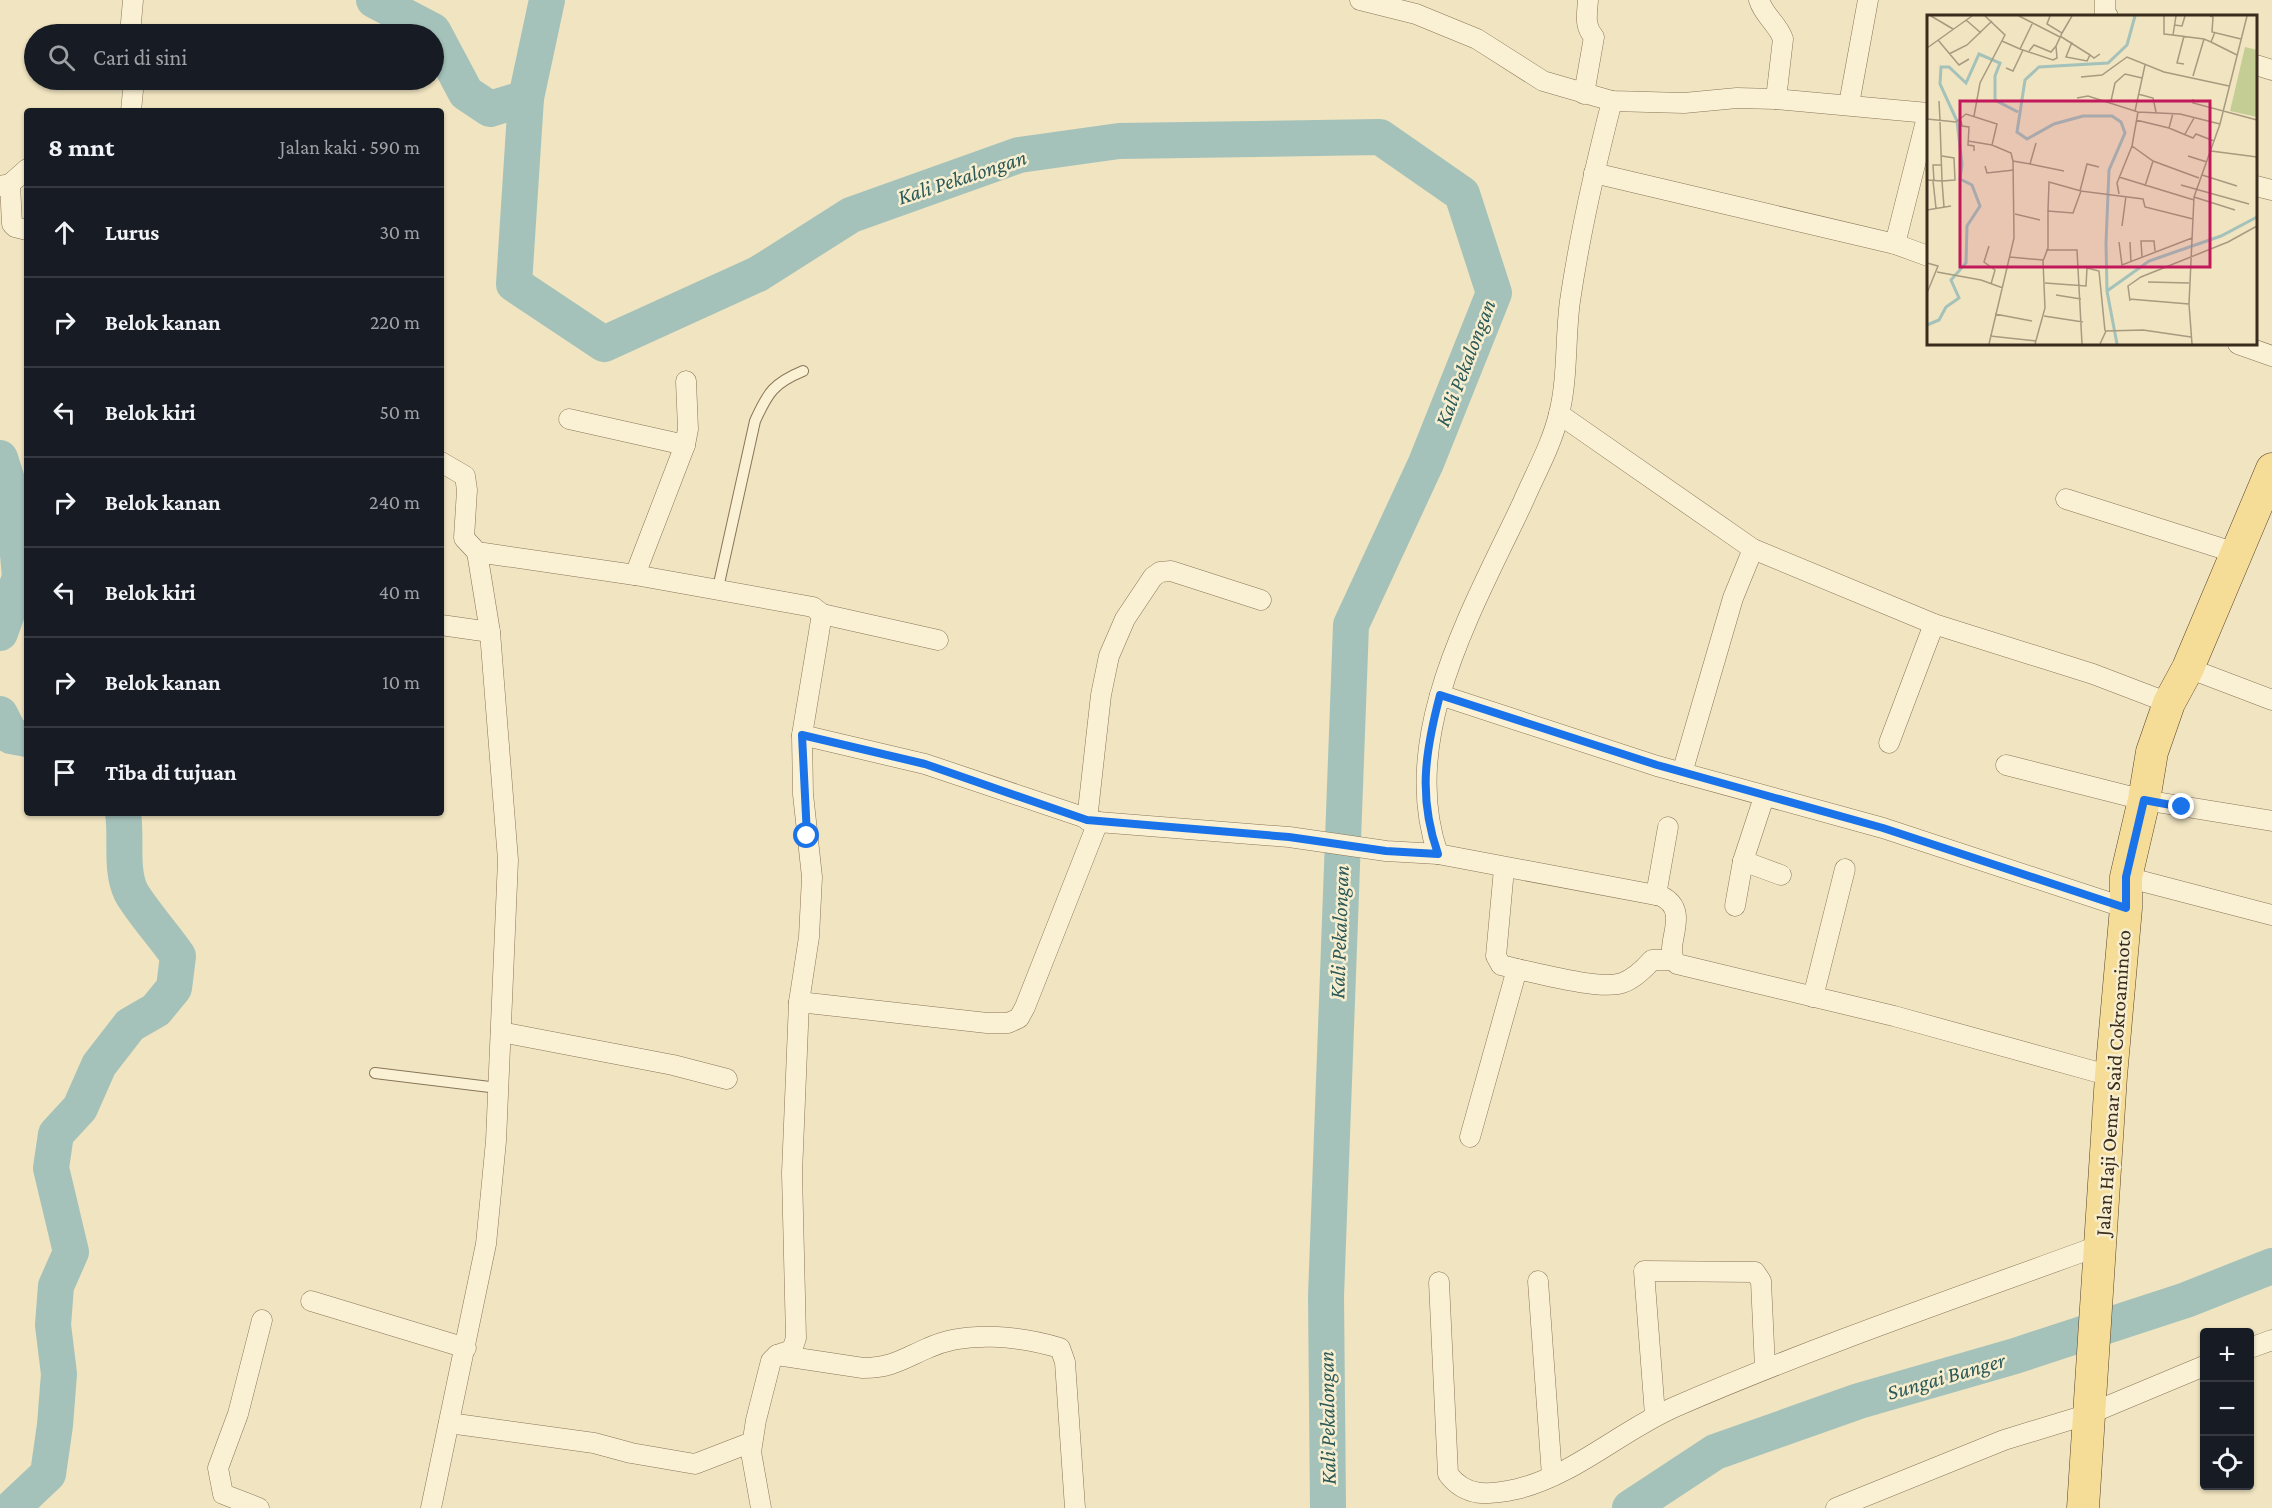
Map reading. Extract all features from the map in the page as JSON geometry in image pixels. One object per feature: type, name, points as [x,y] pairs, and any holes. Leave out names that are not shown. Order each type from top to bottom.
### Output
[{"type":"main road","name":"Jalan Haji Oemar Said Cokroaminoto","points":[[2083,1508],[2111,1076],[2126,908],[2126,877],[2144,800],[2152,752],[2169,703],[2188,668],[2272,469]]},
{"type":"street","points":[[131,24],[133,0]]},
{"type":"street","points":[[1584,94],[1594,37],[1588,31],[1586,23],[1588,0]]},
{"type":"street","points":[[1759,0],[1766,16],[1780,30],[1783,39],[1776,99]]},
{"type":"street","points":[[1849,104],[1868,0]]},
{"type":"street","points":[[1367,1],[1416,14],[1477,39],[1543,81],[1612,101],[1684,103],[1737,98],[1776,99],[1927,113]]},
{"type":"street","points":[[2257,64],[2272,70]]},
{"type":"street","points":[[131,108],[133,90]]},
{"type":"street","points":[[1438,854],[1429,829],[1426,807],[1426,749],[1440,695],[1475,605],[1532,481],[1559,414],[1570,303],[1594,172],[1612,101]]},
{"type":"street","points":[[1895,244],[1927,117]]},
{"type":"street","points":[[24,172],[5,185],[12,224],[24,229]]},
{"type":"street","points":[[1594,172],[1895,244],[1927,255]]},
{"type":"street","points":[[2257,186],[2272,190]]},
{"type":"street","points":[[2241,345],[2272,356]]},
{"type":"street","points":[[635,575],[686,445],[688,429],[686,381]]},
{"type":"street","points":[[1559,414],[1753,549],[1934,624],[2093,674],[2169,703]]},
{"type":"street","points":[[568,418],[686,445]]},
{"type":"street","points":[[444,464],[465,476],[463,534],[466,542],[477,552],[718,588],[813,607],[822,614],[938,640]]},
{"type":"street","points":[[2066,499],[2236,553]]},
{"type":"street","points":[[1682,773],[1703,708],[1711,667],[1725,622],[1753,549]]},
{"type":"street","points":[[431,1508],[486,1244],[496,1141],[508,860],[490,632],[477,552]]},
{"type":"street","points":[[799,1002],[987,1023],[1008,1023],[1019,1018],[1036,983],[1045,952],[1060,922],[1092,821],[1101,695],[1109,656],[1125,619],[1153,577],[1160,572],[1171,571],[1262,600]]},
{"type":"street","points":[[761,1508],[751,1462],[752,1442],[770,1365],[777,1355],[792,1350],[796,1338],[792,1173],[799,1002],[809,937],[812,877],[803,794],[802,735],[822,614]]},
{"type":"street","points":[[1889,743],[1934,624]]},
{"type":"street","points":[[444,625],[490,632]]},
{"type":"street","points":[[2188,668],[2272,700]]},
{"type":"street","points":[[1440,695],[1682,773],[1883,828],[2126,908]]},
{"type":"street","points":[[802,735],[925,764],[1092,821],[1289,837],[1386,851],[1438,854],[1504,869],[1656,895],[1670,900],[1675,911],[1673,960]]},
{"type":"street","points":[[2006,765],[2144,800],[2272,821]]},
{"type":"street","points":[[1735,906],[1743,861],[1764,797]]},
{"type":"street","points":[[1656,895],[1668,826]]},
{"type":"street","points":[[1743,861],[1781,874]]},
{"type":"street","points":[[1504,869],[1496,956],[1501,965],[1594,983],[1621,983],[1635,976],[1652,960],[1673,960],[1683,966],[1894,1016],[2111,1076]]},
{"type":"street","points":[[1813,997],[1845,869]]},
{"type":"street","points":[[2126,877],[2272,915]]},
{"type":"street","points":[[1470,1137],[1517,969]]},
{"type":"street","points":[[501,1032],[673,1065],[727,1079]]},
{"type":"street","points":[[1439,1282],[1448,1474],[1456,1485],[1472,1493],[1516,1489],[1552,1476],[1655,1415],[1765,1368],[2101,1245]]},
{"type":"street","points":[[1655,1415],[1644,1271],[1755,1272],[1761,1281],[1765,1368]]},
{"type":"street","points":[[1538,1281],[1552,1476]]},
{"type":"street","points":[[311,1301],[466,1348]]},
{"type":"street","points":[[260,1508],[233,1504],[223,1494],[218,1468],[238,1414],[262,1320]]},
{"type":"street","points":[[777,1355],[863,1368],[877,1368],[893,1365],[928,1347],[956,1339],[1002,1338],[1041,1342],[1060,1348],[1065,1362],[1075,1508]]},
{"type":"street","points":[[2254,1347],[2272,1340]]},
{"type":"street","points":[[1836,1508],[2004,1440],[2090,1414],[2200,1368]]},
{"type":"street","points":[[449,1423],[594,1443],[631,1453],[695,1464],[752,1442]]},
{"type":"lane","points":[[718,588],[755,421],[767,396],[780,381],[803,371]]},
{"type":"lane","points":[[375,1073],[498,1088]]},
{"type":"waterway","points":[[374,0],[420,24]]},
{"type":"waterway","name":"Kali Pekalongan","points":[[547,0],[526,98],[514,284],[604,344],[758,274],[851,215],[1019,155],[1119,141],[1380,137],[1462,194],[1494,293],[1426,463],[1351,625],[1326,1296],[1328,1508]]},
{"type":"waterway","points":[[444,52],[466,93],[490,109],[526,98]]},
{"type":"waterway","points":[[0,458],[13,499],[20,577],[0,633]]},
{"type":"waterway","points":[[0,714],[11,736],[24,738]]},
{"type":"waterway","points":[[12,1508],[48,1474],[55,1425],[59,1374],[53,1325],[56,1286],[71,1252],[51,1168],[56,1134],[80,1108],[99,1065],[130,1025],[156,1010],[174,988],[178,956],[140,907],[128,883],[123,816]]},
{"type":"waterway","name":"Sungai Banger","points":[[1630,1508],[1715,1452],[1859,1401],[2015,1356],[2186,1300],[2272,1266]]},
{"type":"route","points":[[807,836],[803,794],[802,735],[832,744],[925,764],[1071,812],[1087,820],[1289,837],[1386,851],[1438,854],[1429,829],[1426,807],[1426,749],[1440,695],[1657,765],[1764,797],[1883,828],[2126,908],[2126,877],[2144,800],[2182,807]]}]
